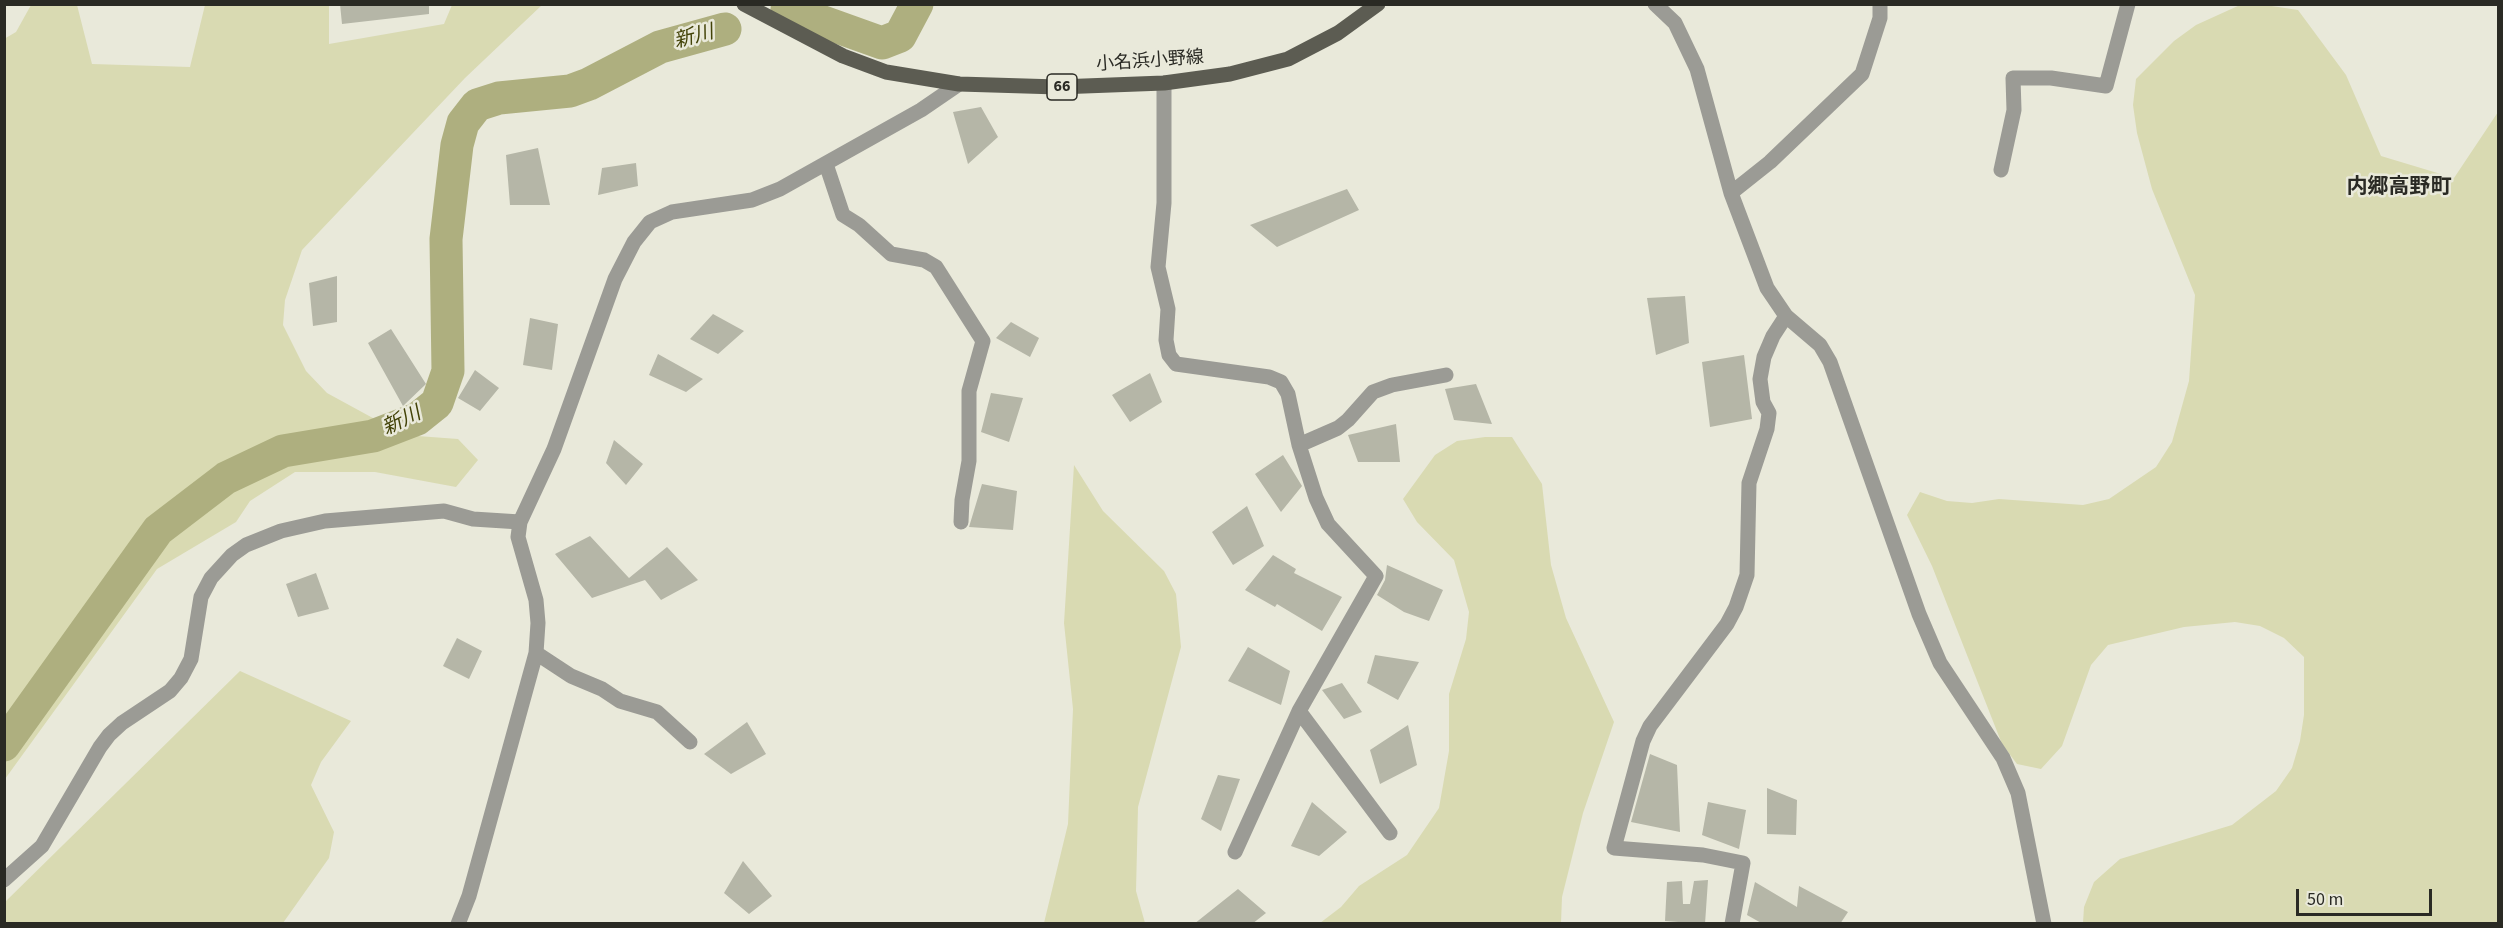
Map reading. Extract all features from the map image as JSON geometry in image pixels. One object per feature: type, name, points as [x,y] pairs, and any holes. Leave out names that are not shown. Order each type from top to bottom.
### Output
[{"type":"main road","name":"小名浜小野線","points":[[744,4],[767,11],[843,56],[886,72],[959,84],[1058,87],[1164,83],[1230,74],[1288,58],[1338,33],[1378,4]]},
{"type":"street","points":[[1655,4],[1675,23],[1697,69],[1731,193],[1767,288],[1786,316],[1820,345],[1830,362],[1919,614],[1936,653],[2003,758],[2018,793],[2044,924]]},
{"type":"street","points":[[1731,193],[1770,162],[1862,74],[1880,18],[1880,4]]},
{"type":"street","points":[[2001,170],[2014,110],[2013,78],[2051,78],[2106,86],[2128,4]]},
{"type":"street","points":[[1164,83],[1164,203],[1158,267],[1168,309],[1166,340],[1169,355],[1176,364],[1269,377],[1281,382],[1288,394],[1299,445],[1316,498],[1328,524],[1376,576],[1299,711],[1235,852]]},
{"type":"street","points":[[458,924],[469,896],[536,653],[538,623],[536,600],[518,537],[520,522],[554,449],[615,279],[634,242],[650,222],[672,212],[752,200],[780,189],[921,110],[959,84]]},
{"type":"street","points":[[826,164],[843,215],[859,225],[891,254],[924,260],[936,267],[982,341],[969,391],[969,461],[962,500],[961,522]]},
{"type":"street","points":[[1732,924],[1743,863],[1703,855],[1614,848],[1643,741],[1650,726],[1727,624],[1736,607],[1747,575],[1749,483],[1767,429],[1769,413],[1763,402],[1760,379],[1764,357],[1773,336],[1786,316]]},
{"type":"street","points":[[1299,445],[1338,428],[1373,392],[1446,375]]},
{"type":"street","points":[[4,880],[42,846],[109,735],[122,723],[170,691],[181,678],[191,659],[201,597],[211,578],[232,555],[246,546],[281,531],[325,521],[444,512],[472,519],[520,522]]},
{"type":"street","points":[[536,653],[571,676],[602,689],[620,701],[657,712],[690,742]]},
{"type":"street","points":[[1299,711],[1390,833]]},
{"type":"green space","points":[[31,5],[77,5],[92,64],[190,67],[205,5],[329,5],[329,44],[444,24],[452,5],[542,5],[465,78],[302,250],[285,300],[283,325],[306,371],[327,393],[404,435],[458,439],[478,460],[456,487],[375,472],[295,472],[250,501],[236,522],[157,569],[5,779],[4,39],[16,32]]},
{"type":"green space","points":[[2240,5],[2265,5],[2298,10],[2346,75],[2381,156],[2454,178],[2498,112],[2498,923],[2083,923],[2084,907],[2094,882],[2120,859],[2232,825],[2276,791],[2292,768],[2300,741],[2304,715],[2304,657],[2284,638],[2260,626],[2235,622],[2184,627],[2108,645],[2091,665],[2062,746],[2041,769],[2017,764],[2002,744],[1932,566],[1907,515],[1920,492],[1947,501],[1972,503],[1999,499],[2083,505],[2109,499],[2156,467],[2172,442],[2189,381],[2195,295],[2152,189],[2137,133],[2133,105],[2136,79],[2174,41],[2196,25]]},
{"type":"green space","points":[[1485,437],[1512,437],[1542,484],[1551,565],[1566,618],[1614,722],[1583,813],[1562,897],[1561,923],[1320,923],[1341,907],[1359,886],[1407,855],[1439,808],[1449,751],[1449,694],[1466,639],[1469,612],[1454,560],[1417,522],[1403,499],[1435,455],[1457,441]]},
{"type":"green space","points":[[1074,465],[1103,511],[1164,571],[1176,594],[1181,647],[1138,807],[1136,891],[1145,923],[1044,923],[1068,824],[1073,709],[1064,623]]},
{"type":"green space","points":[[240,671],[351,721],[321,762],[311,785],[334,832],[329,858],[283,923],[5,923],[5,902]]},
{"type":"building","points":[[340,4],[429,4],[429,14],[342,24]]},
{"type":"building","points":[[981,107],[998,137],[968,164],[953,112]]},
{"type":"building","points":[[538,148],[550,205],[510,205],[506,155]]},
{"type":"building","points":[[636,163],[638,186],[598,195],[602,168]]},
{"type":"building","points":[[1347,189],[1359,210],[1277,247],[1250,225]]},
{"type":"building","points":[[337,276],[337,322],[313,326],[309,283]]},
{"type":"building","points":[[1685,296],[1689,343],[1656,355],[1647,298]]},
{"type":"building","points":[[713,314],[744,331],[718,354],[690,339]]},
{"type":"building","points":[[530,318],[558,324],[552,370],[523,365]]},
{"type":"building","points":[[1011,322],[1039,338],[1030,357],[996,338]]},
{"type":"building","points":[[391,329],[426,384],[403,406],[368,343]]},
{"type":"building","points":[[658,354],[703,379],[686,392],[649,375]]},
{"type":"building","points":[[1744,355],[1752,419],[1710,427],[1702,362]]},
{"type":"building","points":[[475,370],[499,388],[480,411],[458,398]]},
{"type":"building","points":[[1150,373],[1162,402],[1130,422],[1112,395]]},
{"type":"building","points":[[1476,384],[1492,424],[1454,420],[1445,389]]},
{"type":"building","points":[[991,393],[1023,398],[1009,442],[981,432]]},
{"type":"building","points":[[1396,424],[1400,462],[1358,462],[1348,435]]},
{"type":"building","points":[[614,440],[643,464],[626,485],[606,463]]},
{"type":"building","points":[[1283,455],[1302,486],[1281,512],[1255,474]]},
{"type":"building","points":[[982,484],[1017,491],[1013,530],[969,527]]},
{"type":"building","points":[[1247,506],[1264,546],[1233,565],[1212,532]]},
{"type":"building","points":[[590,536],[629,578],[667,547],[698,580],[661,600],[645,580],[592,598],[555,554]]},
{"type":"building","points":[[1273,555],[1296,569],[1294,573],[1342,597],[1322,631],[1277,604],[1275,607],[1245,590]]},
{"type":"building","points":[[1387,565],[1443,590],[1429,621],[1404,612],[1377,595],[1385,580]]},
{"type":"building","points":[[316,573],[329,609],[298,617],[286,584]]},
{"type":"building","points":[[457,638],[482,651],[469,679],[443,666]]},
{"type":"building","points":[[1248,647],[1290,671],[1281,705],[1228,681]]},
{"type":"building","points":[[1375,655],[1419,662],[1398,700],[1367,683]]},
{"type":"building","points":[[1342,683],[1362,712],[1344,719],[1322,690]]},
{"type":"building","points":[[747,722],[766,754],[731,774],[704,754]]},
{"type":"building","points":[[1408,725],[1417,765],[1380,784],[1370,750]]},
{"type":"building","points":[[1650,754],[1677,765],[1680,832],[1631,822]]},
{"type":"building","points":[[1218,775],[1240,779],[1221,831],[1201,819]]},
{"type":"building","points":[[1767,788],[1797,800],[1796,835],[1767,834]]},
{"type":"building","points":[[1312,802],[1347,832],[1319,856],[1291,846]]},
{"type":"building","points":[[1708,802],[1746,810],[1739,849],[1702,835]]},
{"type":"building","points":[[743,861],[772,896],[749,914],[724,893]]},
{"type":"building","points":[[1708,880],[1705,924],[1665,921],[1667,882],[1682,881],[1683,904],[1690,904],[1694,881]]},
{"type":"building","points":[[1755,882],[1797,907],[1799,886],[1848,912],[1840,924],[1763,924],[1747,915]]},
{"type":"building","points":[[1238,889],[1266,913],[1252,924],[1194,924]]},
{"type":"waterway","name":"新川","points":[[787,9],[882,43],[900,36],[917,4]]},
{"type":"waterway","name":"新川","points":[[4,745],[158,530],[226,478],[283,451],[373,436],[417,419],[437,403],[448,371],[446,239],[457,145],[463,123],[477,105],[499,98],[570,91],[589,84],[660,47],[725,29]]},
{"type":"district","name":"内郷高野町","points":[[2399,188]]}]
